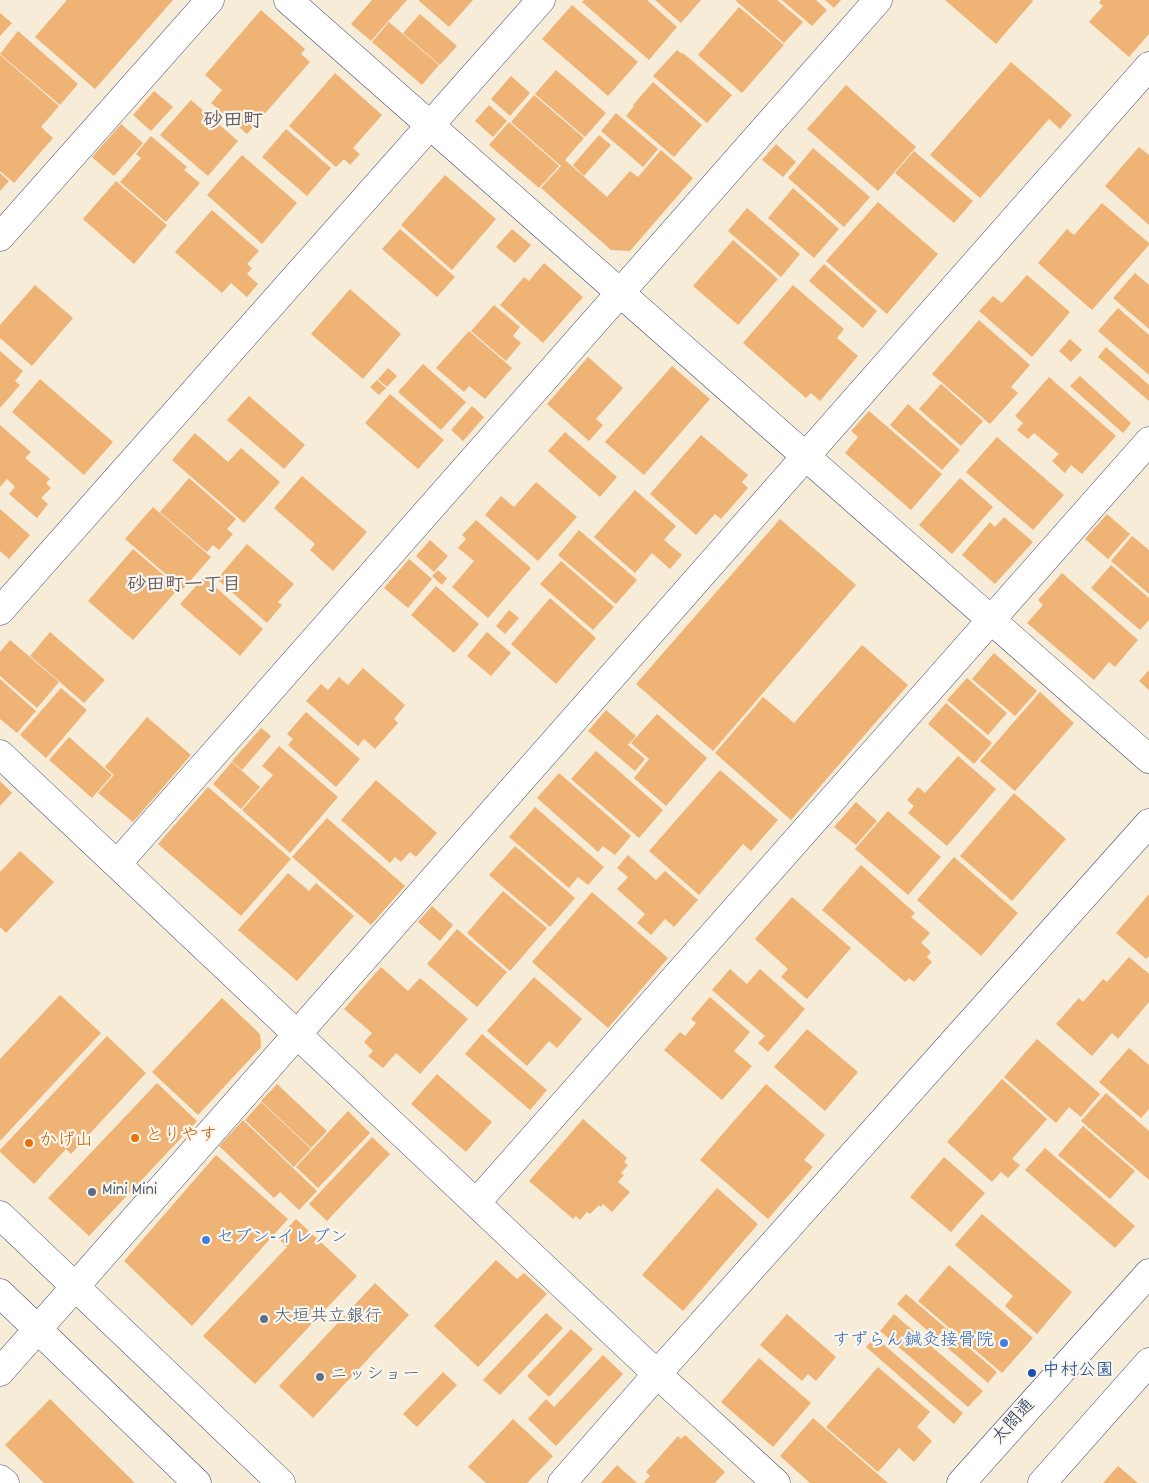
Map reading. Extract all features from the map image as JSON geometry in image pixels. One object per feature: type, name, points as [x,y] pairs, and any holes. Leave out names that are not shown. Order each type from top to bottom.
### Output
[{"type":"street","points":[[0,237],[210,0]]},
{"type":"street","points":[[288,0],[1149,759]]},
{"type":"street","points":[[0,610],[541,0]]},
{"type":"street","points":[[117,864],[878,0]]},
{"type":"street","points":[[0,1372],[1149,66]]},
{"type":"street","points":[[476,1203],[1149,441]]},
{"type":"street","points":[[0,754],[657,1374],[776,1483]]},
{"type":"street","points":[[562,1483],[1149,823]]},
{"type":"street","points":[[0,1215],[281,1483]]},
{"type":"street","name":"太閤通","points":[[961,1483],[1149,1273]]},
{"type":"street","points":[[0,1293],[197,1483]]},
{"type":"street","points":[[1042,1483],[1149,1362]]},
{"type":"street","points":[[0,1479],[5,1483]]},
{"type":"building","points":[[67,0],[173,0],[95,89],[35,37]]},
{"type":"building","points":[[372,0],[407,0],[371,41],[351,24]]},
{"type":"building","points":[[418,0],[473,0],[449,27]]},
{"type":"building","points":[[584,0],[647,0],[677,27],[649,60],[582,2]]},
{"type":"building","points":[[655,0],[701,0],[681,23]]},
{"type":"building","points":[[735,0],[777,0],[803,22],[784,43]]},
{"type":"building","points":[[782,0],[816,0],[827,10],[812,26]]},
{"type":"building","points":[[825,0],[841,0],[834,8]]},
{"type":"building","points":[[945,0],[1032,0],[1033,1],[996,44]]},
{"type":"building","points":[[1101,0],[1149,0],[1149,34],[1129,57],[1089,22],[1103,6],[1099,3]]},
{"type":"building","points":[[572,5],[638,62],[608,96],[542,39]]},
{"type":"building","points":[[739,7],[784,45],[742,93],[698,55]]},
{"type":"building","points":[[261,10],[305,49],[301,54],[310,62],[247,134],[211,103],[222,90],[205,75]]},
{"type":"building","points":[[0,13],[12,23],[0,36]]},
{"type":"building","points":[[420,14],[457,46],[440,65],[403,33]]},
{"type":"building","points":[[389,22],[439,65],[422,85],[372,42]]},
{"type":"building","points":[[18,31],[78,84],[60,105],[0,54]]},
{"type":"building","points":[[677,50],[732,95],[707,123],[653,76]]},
{"type":"building","points":[[0,55],[59,106],[41,127],[53,138],[14,183],[0,171]]},
{"type":"building","points":[[1011,62],[1072,115],[1060,129],[1049,119],[980,198],[930,155]]},
{"type":"building","points":[[556,70],[606,113],[585,137],[535,94]]},
{"type":"building","points":[[335,73],[382,115],[353,148],[360,154],[350,165],[344,159],[336,167],[289,126]]},
{"type":"building","points":[[511,76],[530,93],[510,116],[491,99]]},
{"type":"building","points":[[653,82],[702,125],[674,157],[626,116]]},
{"type":"building","points":[[846,85],[916,147],[878,191],[807,129]]},
{"type":"building","points":[[154,91],[173,107],[151,131],[133,115]]},
{"type":"building","points":[[534,95],[584,138],[565,160],[607,197],[630,171],[638,177],[661,150],[693,178],[630,251],[611,250],[541,188],[561,166],[511,122]]},
{"type":"building","points":[[191,100],[238,141],[208,176],[160,135]]},
{"type":"building","points":[[489,105],[507,121],[493,137],[475,121]]},
{"type":"building","points":[[616,113],[658,149],[643,167],[601,131]]},
{"type":"building","points":[[509,122],[559,166],[539,188],[489,145]]},
{"type":"building","points":[[121,124],[143,143],[114,176],[92,157]]},
{"type":"building","points":[[286,129],[331,168],[307,196],[262,157]]},
{"type":"building","points":[[599,135],[611,145],[584,176],[573,165]]},
{"type":"building","points":[[151,136],[187,167],[184,170],[200,183],[166,222],[120,182],[141,158],[136,154]]},
{"type":"building","points":[[776,144],[796,162],[783,177],[762,160]]},
{"type":"building","points":[[1139,147],[1149,155],[1149,225],[1105,186]]},
{"type":"building","points":[[813,148],[870,197],[844,227],[788,178]]},
{"type":"building","points":[[914,151],[973,201],[954,223],[895,173]]},
{"type":"building","points":[[242,155],[297,203],[262,244],[207,195]]},
{"type":"building","points":[[0,173],[9,181],[0,191]]},
{"type":"building","points":[[445,175],[496,219],[452,270],[401,225]]},
{"type":"building","points":[[116,181],[167,225],[134,264],[83,219]]},
{"type":"building","points":[[793,188],[839,229],[814,258],[768,218]]},
{"type":"building","points":[[878,202],[938,254],[887,314],[826,261]]},
{"type":"building","points":[[1102,203],[1149,245],[1092,310],[1038,263],[1067,229],[1074,235]]},
{"type":"building","points":[[747,208],[800,254],[781,277],[728,231]]},
{"type":"building","points":[[212,210],[259,251],[247,264],[252,268],[247,274],[258,284],[247,297],[231,283],[222,293],[175,252]]},
{"type":"building","points":[[400,229],[455,277],[437,297],[382,249]]},
{"type":"building","points":[[512,229],[531,245],[515,263],[496,247]]},
{"type":"building","points":[[733,240],[778,279],[738,325],[693,286]]},
{"type":"building","points":[[544,263],[583,297],[543,343],[500,305],[524,277],[529,281]]},
{"type":"building","points":[[824,264],[877,311],[863,328],[809,281]]},
{"type":"building","points":[[1135,273],[1149,285],[1149,329],[1113,298]]},
{"type":"building","points":[[1027,275],[1070,312],[1032,357],[979,311],[993,296],[1002,303]]},
{"type":"building","points":[[35,285],[73,318],[32,366],[0,338],[0,325]]},
{"type":"building","points":[[793,285],[844,329],[837,338],[858,356],[820,401],[811,393],[806,398],[743,343]]},
{"type":"building","points":[[350,289],[401,334],[363,379],[311,334]]},
{"type":"building","points":[[494,305],[520,327],[513,336],[521,343],[506,361],[471,331]]},
{"type":"building","points":[[1118,308],[1149,335],[1149,375],[1098,331]]},
{"type":"building","points":[[979,320],[1030,365],[1011,387],[1018,393],[990,424],[932,374]]},
{"type":"building","points":[[469,331],[512,368],[485,399],[469,386],[464,392],[436,368]]},
{"type":"building","points":[[1070,339],[1082,350],[1071,362],[1059,351]]},
{"type":"building","points":[[1106,347],[1149,385],[1149,401],[1098,357]]},
{"type":"building","points":[[0,351],[23,371],[15,381],[20,385],[0,408]]},
{"type":"building","points":[[588,357],[623,388],[596,419],[603,425],[589,441],[547,404]]},
{"type":"building","points":[[423,364],[466,402],[441,430],[398,392]]},
{"type":"building","points":[[672,366],[710,399],[644,475],[605,442]]},
{"type":"building","points":[[388,368],[397,376],[387,387],[378,379]]},
{"type":"building","points":[[1080,376],[1131,423],[1123,433],[1070,386]]},
{"type":"building","points":[[1049,377],[1116,436],[1082,474],[1071,465],[1065,473],[1052,461],[1059,454],[1034,433],[1028,439],[1017,430],[1023,423],[1015,416]]},
{"type":"building","points":[[40,379],[113,442],[84,475],[12,412]]},
{"type":"building","points":[[377,380],[386,388],[379,395],[370,387]]},
{"type":"building","points":[[941,384],[983,421],[961,446],[919,409]]},
{"type":"building","points":[[390,394],[444,440],[418,469],[365,423]]},
{"type":"building","points":[[249,396],[305,445],[284,469],[227,420]]},
{"type":"building","points":[[908,404],[960,450],[942,470],[890,425]]},
{"type":"building","points":[[472,406],[484,417],[463,441],[451,430]]},
{"type":"building","points":[[869,411],[942,474],[911,510],[845,453],[858,437],[851,431]]},
{"type":"building","points":[[0,425],[31,452],[25,458],[50,479],[46,483],[51,488],[41,498],[48,504],[37,518],[9,494],[15,487],[7,479],[0,487]]},
{"type":"building","points":[[565,432],[617,477],[600,497],[548,451]]},
{"type":"building","points":[[195,433],[228,462],[241,448],[280,482],[244,523],[172,460]]},
{"type":"building","points":[[701,435],[748,475],[742,482],[748,488],[721,519],[715,514],[696,535],[650,494]]},
{"type":"building","points":[[997,437],[1064,495],[1033,530],[966,472]]},
{"type":"building","points":[[302,476],[367,532],[333,571],[310,550],[315,544],[274,508]]},
{"type":"building","points":[[189,478],[236,519],[227,529],[233,534],[219,550],[213,545],[207,552],[160,512]]},
{"type":"building","points":[[960,478],[993,507],[952,554],[919,525]]},
{"type":"building","points":[[536,482],[577,517],[538,561],[485,515],[501,496],[514,507]]},
{"type":"building","points":[[635,490],[676,526],[664,540],[682,555],[670,569],[652,553],[635,573],[594,537]]},
{"type":"building","points":[[153,507],[211,557],[183,589],[125,539]]},
{"type":"building","points":[[0,509],[30,535],[9,559],[0,551]]},
{"type":"building","points":[[1107,514],[1130,534],[1108,559],[1085,539]]},
{"type":"building","points":[[1004,517],[1033,542],[995,584],[962,555],[990,522],[995,527]]},
{"type":"building","points":[[780,519],[856,585],[713,751],[636,684]]},
{"type":"building","points":[[476,520],[531,568],[488,618],[452,587],[474,561],[458,548],[466,539],[462,535]]},
{"type":"building","points":[[579,530],[637,580],[616,604],[558,555]]},
{"type":"building","points":[[1132,536],[1149,550],[1149,594],[1111,561]]},
{"type":"building","points":[[430,540],[448,556],[434,572],[416,556]]},
{"type":"building","points":[[247,544],[294,584],[278,602],[282,605],[267,623],[217,579]]},
{"type":"building","points":[[133,549],[179,588],[133,640],[88,601]]},
{"type":"building","points":[[409,559],[432,579],[408,608],[384,588]]},
{"type":"building","points":[[561,561],[614,607],[593,630],[540,584]]},
{"type":"building","points":[[1111,565],[1149,598],[1149,620],[1140,630],[1091,588]]},
{"type":"building","points":[[438,570],[447,578],[442,585],[432,576]]},
{"type":"building","points":[[1062,573],[1138,640],[1115,667],[1109,662],[1094,680],[1027,623],[1043,605],[1038,600]]},
{"type":"building","points":[[204,577],[263,629],[240,656],[180,604]]},
{"type":"building","points":[[436,586],[479,624],[454,653],[411,615]]},
{"type":"building","points":[[550,598],[596,638],[556,684],[511,644]]},
{"type":"building","points":[[509,610],[519,618],[505,634],[496,626]]},
{"type":"building","points":[[50,632],[105,680],[84,703],[30,656]]},
{"type":"building","points":[[487,632],[511,653],[491,676],[467,656]]},
{"type":"building","points":[[10,640],[59,682],[37,708],[0,676],[0,652]]},
{"type":"building","points":[[862,645],[908,685],[791,820],[715,753],[763,697],[794,723]]},
{"type":"building","points":[[994,653],[1037,691],[1015,716],[972,679]]},
{"type":"building","points":[[363,668],[405,705],[394,719],[398,723],[375,749],[364,739],[358,746],[306,701],[321,684],[328,690],[339,677],[348,685]]},
{"type":"building","points":[[1149,670],[1149,690],[1139,681]]},
{"type":"building","points":[[967,678],[1007,713],[988,735],[947,700]]},
{"type":"building","points":[[0,679],[36,711],[17,733],[0,719]]},
{"type":"building","points":[[61,688],[87,710],[46,758],[20,735]]},
{"type":"building","points":[[1040,692],[1074,723],[1015,791],[980,761]]},
{"type":"building","points":[[946,703],[992,743],[974,764],[928,724]]},
{"type":"building","points":[[606,710],[636,736],[628,745],[645,759],[635,771],[588,731]]},
{"type":"building","points":[[306,712],[360,759],[336,787],[288,745],[293,739],[287,734]]},
{"type":"building","points":[[657,714],[707,758],[666,806],[634,778],[649,759],[631,743]]},
{"type":"building","points":[[147,717],[191,755],[133,822],[98,793],[114,775],[105,767]]},
{"type":"building","points":[[261,728],[271,736],[242,770],[232,761]]},
{"type":"building","points":[[69,737],[112,775],[92,798],[49,760]]},
{"type":"building","points":[[279,746],[338,797],[290,853],[242,810],[273,775],[262,766]]},
{"type":"building","points":[[596,751],[663,810],[639,838],[571,779]]},
{"type":"building","points":[[958,756],[996,789],[947,846],[908,813],[914,806],[907,800],[918,787],[925,793]]},
{"type":"building","points":[[232,762],[260,787],[241,809],[213,784]]},
{"type":"building","points":[[720,770],[778,820],[751,851],[743,844],[699,895],[649,851]]},
{"type":"building","points":[[559,773],[631,836],[615,855],[603,846],[598,852],[537,798]]},
{"type":"building","points":[[376,780],[437,833],[416,857],[410,852],[401,862],[395,857],[390,863],[341,820]]},
{"type":"building","points":[[0,781],[12,793],[0,806]]},
{"type":"building","points":[[208,787],[291,859],[241,916],[158,844]]},
{"type":"building","points":[[1014,793],[1066,839],[1012,901],[960,856]]},
{"type":"building","points":[[856,802],[877,821],[856,845],[834,827]]},
{"type":"building","points":[[535,807],[604,867],[588,885],[578,877],[569,888],[509,837]]},
{"type":"building","points":[[888,811],[941,857],[908,895],[855,849]]},
{"type":"building","points":[[327,818],[405,886],[371,925],[292,857]]},
{"type":"building","points":[[515,846],[575,898],[550,927],[489,875]]},
{"type":"building","points":[[20,851],[54,882],[6,933],[0,927],[0,872]]},
{"type":"building","points":[[628,855],[656,880],[665,871],[698,900],[674,927],[665,919],[651,935],[637,923],[645,914],[617,889],[628,877],[617,868]]},
{"type":"building","points":[[954,857],[1018,913],[981,956],[917,900]]},
{"type":"building","points":[[861,865],[915,913],[911,917],[930,933],[921,943],[931,952],[927,957],[932,962],[914,982],[909,978],[905,982],[822,910]]},
{"type":"building","points":[[288,873],[309,891],[316,883],[354,916],[297,981],[238,930]]},
{"type":"building","points":[[503,891],[547,928],[510,971],[467,933]]},
{"type":"building","points":[[592,892],[668,958],[608,1028],[532,962]]},
{"type":"building","points":[[1149,894],[1149,956],[1146,959],[1116,933]]},
{"type":"building","points":[[792,897],[851,948],[807,999],[781,977],[788,969],[755,939]]},
{"type":"building","points":[[432,906],[453,925],[440,941],[418,922]]},
{"type":"building","points":[[457,929],[507,972],[477,1007],[427,964]]},
{"type":"building","points":[[1129,957],[1149,974],[1149,1002],[1118,1039],[1112,1033],[1092,1056],[1056,1024],[1079,998],[1083,1002],[1103,979],[1107,982]]},
{"type":"building","points":[[381,967],[408,991],[420,978],[468,1019],[420,1074],[396,1053],[383,1068],[368,1056],[373,1051],[364,1042],[372,1033],[344,1009]]},
{"type":"building","points":[[730,969],[747,984],[760,969],[805,1009],[768,1052],[758,1043],[765,1036],[712,990]]},
{"type":"building","points":[[534,977],[582,1019],[557,1048],[549,1041],[527,1066],[487,1031]]},
{"type":"building","points":[[60,995],[101,1033],[0,1141],[0,1059]]},
{"type":"building","points":[[710,997],[750,1032],[734,1051],[752,1066],[722,1100],[664,1050],[680,1032],[685,1036],[696,1023],[691,1019]]},
{"type":"building","points":[[222,998],[260,1034],[261,1047],[198,1115],[152,1072]]},
{"type":"building","points":[[807,1029],[858,1072],[825,1111],[774,1067]]},
{"type":"building","points":[[482,1034],[547,1090],[530,1110],[465,1054]]},
{"type":"building","points":[[107,1036],[146,1073],[71,1154],[66,1149],[34,1184],[0,1150]]},
{"type":"building","points":[[1037,1039],[1100,1094],[1081,1117],[1069,1107],[1056,1123],[1004,1077]]},
{"type":"building","points":[[1129,1048],[1149,1065],[1149,1109],[1141,1118],[1099,1082]]},
{"type":"building","points":[[437,1074],[492,1122],[466,1152],[411,1104]]},
{"type":"building","points":[[1002,1079],[1047,1119],[1012,1159],[1020,1165],[1008,1178],[1001,1172],[992,1182],[947,1142]]},
{"type":"building","points":[[157,1083],[197,1121],[89,1236],[48,1198]]},
{"type":"building","points":[[277,1084],[327,1131],[311,1148],[261,1101]]},
{"type":"building","points":[[766,1084],[825,1135],[804,1160],[813,1167],[768,1219],[700,1160]]},
{"type":"building","points":[[1106,1093],[1149,1131],[1149,1180],[1081,1121]]},
{"type":"building","points":[[261,1102],[311,1149],[294,1167],[245,1120]]},
{"type":"building","points":[[348,1111],[370,1133],[318,1188],[296,1167]]},
{"type":"building","points":[[583,1119],[627,1158],[624,1162],[628,1165],[621,1173],[624,1175],[618,1182],[630,1192],[612,1212],[603,1204],[601,1207],[599,1205],[590,1214],[587,1212],[580,1220],[576,1216],[573,1219],[529,1181]]},
{"type":"building","points":[[243,1120],[317,1191],[299,1210],[280,1192],[274,1198],[219,1146]]},
{"type":"building","points":[[1083,1126],[1135,1171],[1110,1199],[1058,1155]]},
{"type":"building","points":[[372,1137],[390,1154],[327,1221],[309,1204]]},
{"type":"building","points":[[1045,1148],[1135,1226],[1115,1248],[1025,1170]]},
{"type":"building","name":"セブン-イレブン","points":[[216,1155],[288,1219],[192,1326],[124,1261]]},
{"type":"building","points":[[944,1157],[985,1193],[951,1232],[910,1197]]},
{"type":"building","points":[[717,1188],[758,1224],[683,1311],[642,1275]]},
{"type":"building","points":[[982,1214],[1072,1292],[1037,1334],[1005,1306],[1013,1296],[955,1245]]},
{"type":"building","points":[[296,1219],[357,1276],[255,1384],[203,1336],[287,1247],[278,1238]]},
{"type":"building","points":[[496,1260],[517,1279],[524,1273],[547,1294],[478,1367],[434,1326]]},
{"type":"building","points":[[949,1265],[1033,1338],[1002,1373],[918,1301]]},
{"type":"building","points":[[375,1283],[409,1315],[313,1418],[279,1386]]},
{"type":"building","points":[[906,1294],[997,1372],[988,1383],[897,1304]]},
{"type":"building","points":[[546,1313],[563,1328],[500,1395],[483,1380]]},
{"type":"building","points":[[787,1314],[836,1357],[816,1381],[808,1374],[802,1381],[760,1345]]},
{"type":"building","points":[[894,1314],[983,1391],[968,1407],[880,1331]]},
{"type":"building","points":[[571,1329],[593,1349],[549,1397],[527,1376]]},
{"type":"building","points":[[875,1337],[963,1413],[954,1424],[866,1347]]},
{"type":"building","points":[[603,1355],[623,1374],[556,1446],[528,1419],[546,1399],[554,1407]]},
{"type":"building","points":[[759,1358],[811,1403],[773,1447],[721,1402]]},
{"type":"building","points":[[878,1367],[930,1412],[917,1427],[932,1441],[914,1462],[899,1448],[878,1472],[826,1427]]},
{"type":"building","points":[[443,1372],[457,1385],[417,1427],[403,1414]]},
{"type":"building","points":[[50,1399],[135,1483],[44,1483],[5,1445]]},
{"type":"building","points":[[813,1418],[888,1483],[810,1483],[780,1456]]},
{"type":"building","points":[[513,1419],[553,1456],[527,1483],[486,1483],[468,1467]]},
{"type":"building","points":[[685,1435],[725,1472],[715,1483],[645,1483],[650,1476],[646,1472],[678,1436],[681,1439]]},
{"type":"building","points":[[617,1465],[637,1483],[601,1483]]},
{"type":"building","points":[[1118,1466],[1138,1483],[1103,1483]]},
{"type":"place","name":"とりやす","points":[[135,1138]]},
{"type":"place","name":"かげ山","points":[[29,1143]]},
{"type":"place","name":"Mini Mini","points":[[92,1192]]},
{"type":"place","name":"セブン-イレブン","points":[[206,1240]]},
{"type":"place","name":"大垣共立銀行","points":[[264,1319]]},
{"type":"place","name":"すずらん鍼灸接骨院","points":[[1004,1343]]},
{"type":"place","name":"中村公園","points":[[1032,1373]]},
{"type":"place","name":"ニッショー","points":[[320,1377]]},
{"type":"district","name":"砂田町","points":[[233,123]]},
{"type":"district","name":"砂田町一丁目","points":[[184,587]]}]
